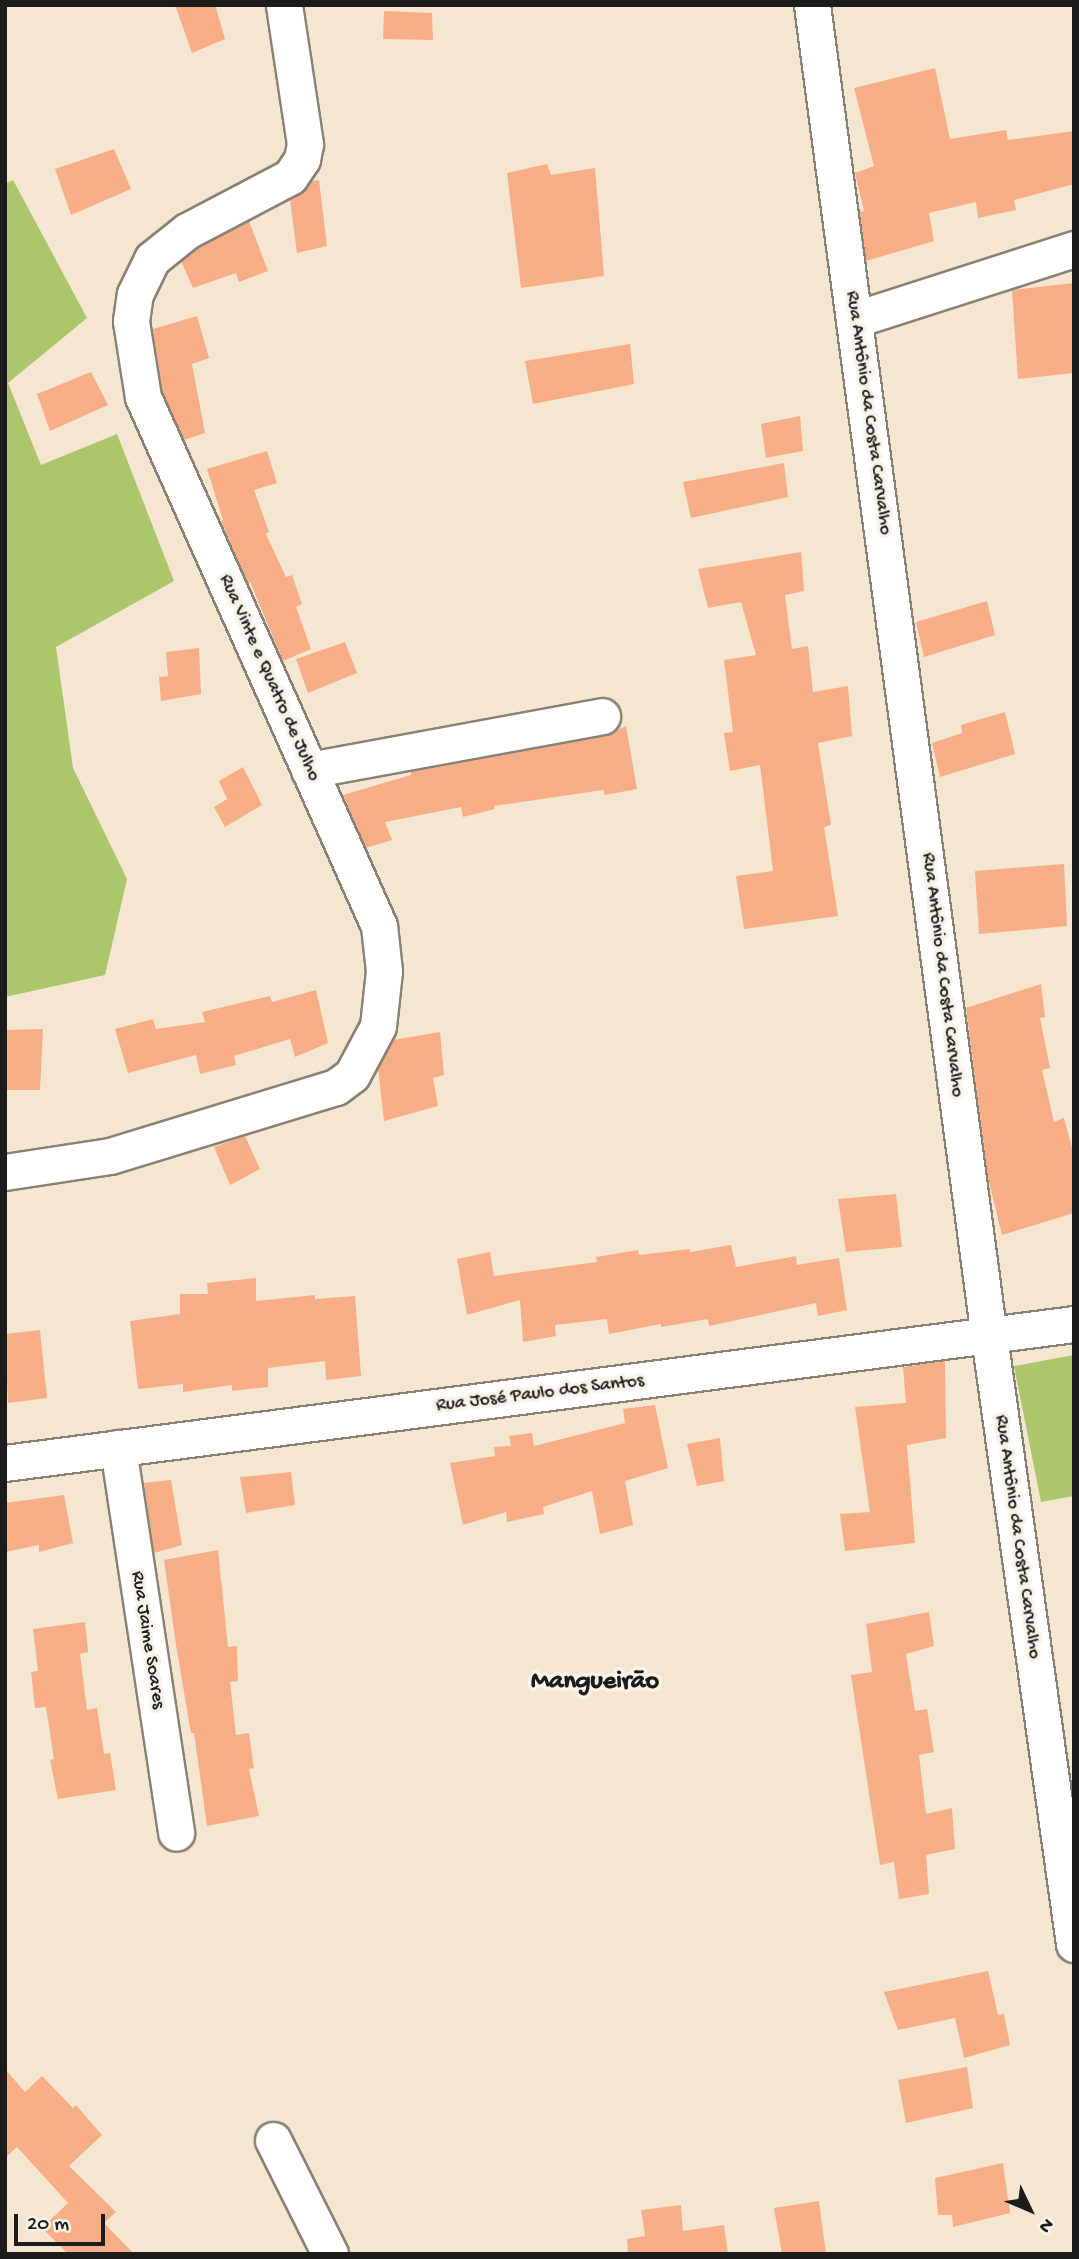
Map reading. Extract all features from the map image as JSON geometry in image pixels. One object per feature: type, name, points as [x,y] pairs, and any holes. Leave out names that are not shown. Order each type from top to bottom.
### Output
[{"type":"street","name":"Rua Vinte e Quatro de Julho","points":[[5,1172],[110,1156],[336,1087],[352,1075],[378,1026],[384,971],[379,926],[143,397],[131,321],[135,294],[152,259],[187,231],[290,177],[302,159],[306,144],[284,5]]},
{"type":"street","name":"Rua Antônio da Costa Carvalho","points":[[812,5],[856,319],[989,1336],[1074,1944]]},
{"type":"street","points":[[856,319],[1074,249]]},
{"type":"street","points":[[309,770],[602,716]]},
{"type":"street","name":"Rua José Paulo dos Santos","points":[[5,1463],[1074,1324]]},
{"type":"street","name":"Rua Jaime Soares","points":[[118,1448],[176,1833]]},
{"type":"street","points":[[273,2140],[330,2254]]},
{"type":"green space","points":[[13,180],[87,318],[8,383],[41,465],[117,434],[174,581],[56,647],[73,768],[127,879],[105,975],[5,997],[5,184]]},
{"type":"green space","points":[[1074,1355],[1074,1496],[1041,1502],[1014,1366]]},
{"type":"building","points":[[175,5],[215,5],[225,39],[192,53]]},
{"type":"building","points":[[384,11],[432,13],[433,40],[383,39]]},
{"type":"building","points":[[935,68],[950,139],[1006,130],[1008,140],[1074,131],[1074,184],[1014,200],[1016,210],[978,218],[976,202],[929,213],[934,241],[866,261],[860,212],[864,211],[855,173],[874,166],[854,88]]},
{"type":"building","points":[[114,149],[131,189],[71,215],[55,169]]},
{"type":"building","points":[[547,164],[551,175],[595,168],[604,276],[521,288],[507,173]]},
{"type":"building","points":[[319,180],[327,246],[297,253],[290,200],[311,181]]},
{"type":"building","points":[[249,221],[268,271],[239,282],[236,273],[193,288],[181,261],[198,248]]},
{"type":"building","points":[[1074,283],[1074,373],[1018,379],[1012,290]]},
{"type":"building","points":[[197,316],[209,358],[192,364],[205,433],[184,440],[162,391],[153,329]]},
{"type":"building","points":[[630,344],[634,384],[533,404],[525,361]]},
{"type":"building","points":[[91,372],[108,405],[50,431],[37,394]]},
{"type":"building","points":[[800,416],[803,451],[766,458],[761,424]]},
{"type":"building","points":[[267,451],[277,483],[254,490],[269,532],[266,534],[286,577],[292,575],[302,604],[296,607],[311,649],[283,661],[221,521],[223,520],[207,469]]},
{"type":"building","points":[[784,463],[788,497],[691,518],[683,482]]},
{"type":"building","points":[[801,552],[804,591],[785,595],[792,649],[808,646],[813,692],[848,686],[852,736],[818,743],[831,825],[824,827],[838,916],[744,929],[736,876],[773,871],[760,765],[730,771],[724,733],[733,732],[724,660],[756,655],[741,602],[708,608],[698,569]]},
{"type":"building","points":[[987,601],[995,635],[924,657],[916,622]]},
{"type":"building","points":[[345,642],[357,673],[308,693],[296,659]]},
{"type":"building","points":[[199,648],[201,694],[161,701],[159,677],[168,676],[166,652]]},
{"type":"building","points":[[1005,712],[1015,754],[940,777],[932,743],[962,733],[961,725]]},
{"type":"building","points":[[626,726],[637,789],[605,795],[603,790],[494,806],[495,809],[463,817],[461,807],[385,822],[392,840],[366,848],[343,795],[411,775],[411,772],[606,736]]},
{"type":"building","points":[[243,767],[262,805],[225,827],[214,807],[227,799],[219,781]]},
{"type":"building","points":[[1064,864],[1067,926],[979,934],[975,871]]},
{"type":"building","points":[[1041,984],[1045,1017],[1040,1018],[1050,1068],[1042,1070],[1054,1122],[1064,1118],[1074,1155],[1074,1213],[1002,1235],[988,1178],[966,1008]]},
{"type":"building","points":[[316,990],[328,1043],[295,1057],[290,1039],[234,1056],[236,1065],[200,1074],[196,1055],[128,1073],[115,1029],[153,1019],[156,1029],[205,1022],[202,1012],[270,996],[272,1002]]},
{"type":"building","points":[[43,1029],[40,1090],[5,1090],[5,1030]]},
{"type":"building","points":[[440,1032],[444,1075],[433,1078],[438,1106],[384,1121],[378,1068],[393,1040]]},
{"type":"building","points":[[245,1136],[260,1169],[230,1185],[214,1147]]},
{"type":"building","points":[[896,1194],[902,1247],[846,1252],[838,1199]]},
{"type":"building","points":[[731,1245],[736,1267],[796,1256],[797,1265],[839,1258],[847,1310],[818,1316],[816,1303],[709,1326],[708,1319],[609,1334],[607,1319],[555,1325],[556,1336],[523,1342],[520,1300],[467,1315],[457,1259],[490,1252],[494,1276],[597,1262],[596,1257],[638,1250],[639,1255],[690,1249],[690,1252]]},
{"type":"building","points":[[256,1278],[256,1301],[315,1295],[315,1299],[355,1296],[361,1376],[326,1380],[325,1361],[268,1368],[268,1387],[232,1391],[232,1385],[183,1392],[183,1384],[138,1389],[130,1321],[180,1314],[180,1294],[208,1294],[207,1283]]},
{"type":"building","points":[[40,1330],[47,1398],[8,1403],[5,1334]]},
{"type":"building","points":[[945,1361],[946,1438],[907,1445],[915,1543],[845,1551],[840,1514],[870,1512],[855,1407],[906,1403],[903,1367]]},
{"type":"building","points":[[655,1405],[668,1468],[625,1481],[633,1525],[600,1534],[592,1491],[543,1507],[544,1514],[507,1522],[506,1512],[463,1525],[450,1463],[495,1456],[494,1447],[511,1446],[509,1436],[532,1433],[534,1446],[625,1423],[623,1409]]},
{"type":"building","points":[[720,1438],[724,1481],[697,1486],[687,1444]]},
{"type":"building","points":[[291,1472],[295,1505],[246,1513],[240,1477]]},
{"type":"building","points":[[171,1480],[182,1545],[154,1553],[144,1483]]},
{"type":"building","points":[[64,1495],[73,1543],[39,1552],[39,1545],[5,1552],[5,1503]]},
{"type":"building","points":[[218,1550],[228,1647],[237,1646],[238,1681],[230,1682],[236,1735],[249,1733],[254,1768],[249,1769],[259,1816],[207,1826],[164,1560]]},
{"type":"building","points":[[929,1612],[934,1646],[906,1654],[915,1711],[927,1709],[934,1752],[919,1755],[926,1814],[952,1808],[955,1849],[926,1855],[929,1894],[899,1899],[894,1862],[880,1865],[851,1675],[872,1672],[866,1624]]},
{"type":"building","points":[[85,1622],[88,1652],[80,1654],[87,1710],[97,1708],[104,1754],[110,1753],[116,1790],[58,1799],[50,1760],[54,1759],[46,1707],[35,1708],[31,1672],[38,1671],[33,1629]]},
{"type":"building","points":[[988,1971],[998,2015],[1004,2014],[1010,2045],[964,2058],[955,2018],[898,2030],[884,1992]]},
{"type":"building","points":[[967,2067],[973,2108],[906,2123],[898,2080]]},
{"type":"building","points":[[5,2069],[25,2092],[42,2076],[73,2108],[76,2105],[102,2135],[69,2166],[116,2212],[104,2223],[134,2254],[68,2254],[42,2228],[68,2203],[17,2147],[5,2158]]},
{"type":"building","points":[[1003,2163],[1010,2213],[953,2227],[952,2215],[938,2215],[935,2178]]},
{"type":"building","points":[[819,2201],[826,2254],[782,2254],[774,2208]]},
{"type":"building","points":[[681,2205],[683,2231],[724,2225],[728,2254],[628,2254],[627,2239],[645,2236],[641,2210]]},
{"type":"district","name":"Mangueirão","points":[[595,1683]]}]
